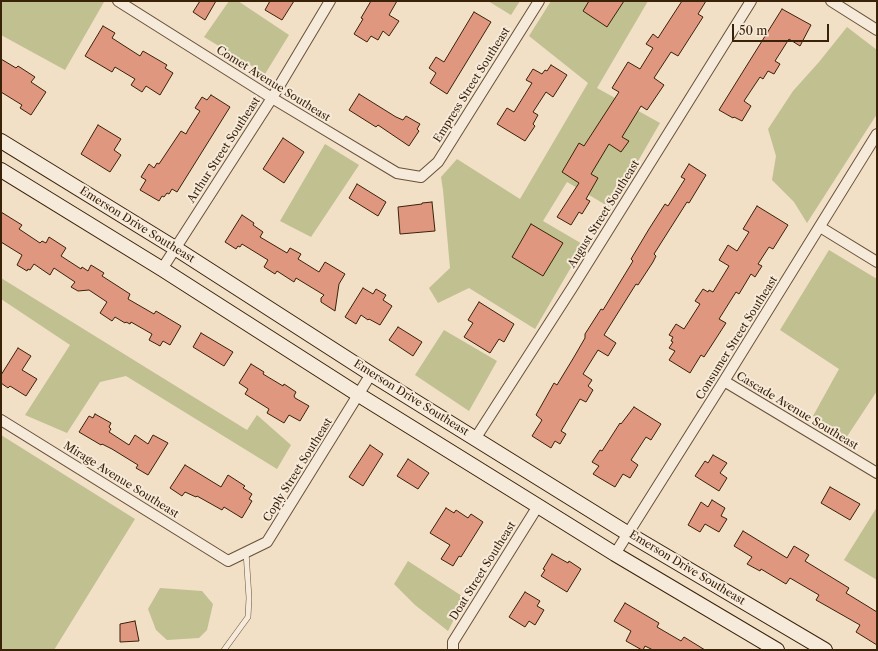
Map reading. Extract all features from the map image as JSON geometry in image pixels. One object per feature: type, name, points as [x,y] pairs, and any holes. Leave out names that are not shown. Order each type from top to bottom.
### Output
[{"type":"street","name":"Comet Avenue Southeast","points":[[118,1],[272,98],[397,173],[420,177]]},
{"type":"street","name":"Arthur Street Southeast","points":[[162,269],[272,98],[330,1]]},
{"type":"street","name":"Empress Street Southeast","points":[[420,177],[438,162],[539,1]]},
{"type":"street","name":"August Street Southeast","points":[[475,439],[576,282],[751,1]]},
{"type":"street","points":[[831,1],[877,30]]},
{"type":"street","name":"Consumer Street Southeast","points":[[615,554],[877,134]]},
{"type":"street","name":"Emerson Drive Southeast","points":[[1,141],[175,248],[371,374],[627,533],[825,650]]},
{"type":"street","points":[[1,170],[162,269],[359,395],[615,554],[777,650]]},
{"type":"street","points":[[820,227],[877,262]]},
{"type":"street","name":"Coply Street Southeast","points":[[228,561],[268,542],[371,374]]},
{"type":"street","name":"Cascade Avenue Southeast","points":[[724,381],[877,473]]},
{"type":"street","name":"Mirage Avenue Southeast","points":[[1,420],[228,561]]},
{"type":"street","name":"Doat Street Southeast","points":[[453,650],[453,642],[538,506]]},
{"type":"lane","points":[[224,650],[248,617],[249,598],[246,552]]},
{"type":"green space","points":[[1,1],[104,2],[65,70],[1,35]]},
{"type":"green space","points":[[229,1],[238,1],[289,35],[265,74],[204,37]]},
{"type":"green space","points":[[488,1],[520,1],[511,15]]},
{"type":"green space","points":[[551,1],[648,1],[597,88],[660,123],[611,208],[567,182],[543,221],[584,245],[535,329],[469,288],[438,303],[429,288],[450,268],[441,177],[457,159],[520,199],[588,83],[529,36]]},
{"type":"green space","points":[[847,27],[877,50],[877,114],[807,223],[794,202],[772,180],[776,156],[768,129],[793,91]]},
{"type":"green space","points":[[325,144],[359,165],[311,237],[280,221]]},
{"type":"green space","points":[[829,250],[877,279],[877,391],[846,438],[813,416],[839,369],[780,330]]},
{"type":"green space","points":[[1,278],[247,430],[257,415],[291,445],[277,469],[126,376],[100,382],[67,433],[25,415],[70,345],[1,299]]},
{"type":"green space","points":[[444,330],[497,361],[469,411],[415,375]]},
{"type":"green space","points":[[1,435],[135,519],[54,650],[1,650]]},
{"type":"green space","points":[[877,507],[877,580],[844,560]]},
{"type":"green space","points":[[408,561],[465,598],[448,631],[415,605],[394,584]]},
{"type":"green space","points":[[160,588],[202,591],[213,604],[207,630],[199,638],[167,640],[156,630],[148,609]]},
{"type":"building","points":[[200,1],[216,1],[205,20],[193,12]]},
{"type":"building","points":[[270,1],[294,1],[282,20],[265,10]]},
{"type":"building","points":[[371,1],[397,1],[389,15],[399,21],[389,36],[383,31],[378,40],[371,36],[367,42],[354,34]]},
{"type":"building","points":[[589,1],[624,1],[607,27],[583,11]]},
{"type":"building","points":[[682,1],[706,1],[698,14],[703,17],[678,56],[671,52],[654,78],[664,85],[647,110],[641,106],[622,137],[629,141],[621,152],[609,144],[591,174],[598,178],[586,199],[590,201],[582,214],[579,212],[571,225],[557,217],[579,183],[562,172],[579,143],[584,146],[619,92],[612,88],[628,62],[640,69],[653,48],[646,44],[653,34],[658,38]]},
{"type":"building","points":[[782,9],[811,25],[800,46],[789,39],[775,61],[780,64],[774,74],[768,71],[763,79],[760,77],[744,101],[751,106],[742,121],[734,117],[733,118],[719,110]]},
{"type":"building","points":[[474,12],[491,22],[447,94],[430,83],[436,73],[429,68],[436,57],[444,62]]},
{"type":"building","points":[[103,26],[115,33],[112,38],[140,56],[143,51],[167,65],[165,68],[173,73],[160,95],[146,86],[142,92],[131,85],[135,79],[115,67],[112,72],[85,56]]},
{"type":"building","points":[[1,59],[16,68],[18,66],[35,77],[31,82],[46,92],[31,115],[20,108],[22,105],[1,92]]},
{"type":"building","points":[[551,65],[567,75],[553,97],[546,92],[533,112],[538,115],[533,124],[535,126],[525,141],[497,124],[507,108],[514,112],[532,83],[526,80],[533,69],[542,74],[545,70],[547,71]]},
{"type":"building","points":[[359,94],[396,117],[403,120],[406,116],[420,124],[417,129],[419,131],[409,146],[378,125],[376,127],[349,110]]},
{"type":"building","points":[[211,95],[230,107],[177,192],[172,189],[169,194],[167,193],[164,197],[162,196],[159,201],[140,190],[146,180],[141,177],[149,164],[154,168],[157,163],[159,164],[181,131],[186,134],[200,111],[195,108],[202,97],[207,100]]},
{"type":"building","points":[[98,125],[121,139],[114,150],[121,155],[110,172],[81,154]]},
{"type":"building","points":[[283,138],[304,152],[284,183],[263,169]]},
{"type":"building","points":[[689,164],[706,175],[654,254],[656,256],[653,262],[638,285],[636,284],[604,335],[616,343],[608,356],[598,350],[583,374],[592,380],[588,386],[593,390],[586,402],[580,399],[561,431],[566,434],[560,444],[555,441],[551,448],[532,436],[542,420],[536,415],[554,383],[557,385],[585,338],[585,334],[601,309],[603,310],[633,261],[631,259],[649,229],[665,204],[668,206],[685,179],[681,177]]},
{"type":"building","points":[[357,184],[386,202],[378,216],[349,198]]},
{"type":"building","points":[[432,202],[435,231],[400,234],[398,207]]},
{"type":"building","points":[[757,206],[788,225],[773,249],[769,247],[758,264],[762,266],[755,277],[751,274],[739,294],[736,292],[719,319],[726,323],[704,357],[701,355],[690,373],[669,360],[675,351],[669,348],[673,342],[671,341],[673,337],[669,335],[676,324],[684,329],[700,304],[695,301],[703,289],[708,292],[709,290],[713,292],[729,266],[719,260],[728,245],[737,251],[749,232],[743,229]]},
{"type":"building","points":[[1,212],[22,225],[19,229],[40,243],[42,241],[46,243],[49,237],[66,248],[61,256],[81,269],[82,267],[88,271],[91,265],[104,273],[102,276],[130,294],[128,299],[154,314],[156,311],[181,326],[170,345],[163,341],[160,346],[149,340],[152,334],[131,322],[130,324],[125,323],[115,317],[112,321],[100,313],[107,302],[89,290],[78,291],[71,287],[75,282],[54,268],[50,275],[34,264],[30,270],[28,269],[27,271],[17,265],[22,255],[1,242]]},
{"type":"building","points":[[242,215],[254,223],[253,225],[263,232],[260,237],[287,253],[290,248],[301,254],[298,259],[319,272],[325,262],[345,274],[339,284],[335,311],[321,302],[321,298],[324,295],[296,278],[294,282],[277,271],[275,274],[264,267],[268,260],[242,244],[236,249],[225,242]]},
{"type":"building","points":[[531,224],[563,243],[543,276],[512,257]]},
{"type":"building","points":[[363,288],[373,294],[376,289],[386,295],[383,300],[392,306],[380,325],[361,315],[356,324],[345,317]]},
{"type":"building","points":[[479,302],[514,324],[504,342],[499,339],[490,353],[464,337],[473,323],[468,320]]},
{"type":"building","points":[[398,327],[422,342],[413,356],[389,340]]},
{"type":"building","points":[[201,333],[233,352],[224,366],[193,347]]},
{"type":"building","points":[[18,348],[31,356],[22,370],[37,379],[26,396],[10,386],[8,388],[1,383],[1,375]]},
{"type":"building","points":[[251,364],[264,372],[263,374],[283,386],[284,384],[296,392],[294,396],[295,398],[309,406],[300,421],[289,415],[284,423],[267,413],[269,409],[245,394],[248,389],[239,383]]},
{"type":"building","points":[[634,407],[661,424],[651,440],[646,437],[631,460],[638,465],[630,478],[623,474],[615,487],[593,474],[599,466],[592,462],[600,450],[602,451],[620,423],[621,424]]},
{"type":"building","points":[[95,414],[111,423],[109,427],[111,429],[109,432],[129,445],[135,435],[148,444],[153,435],[168,443],[148,475],[136,468],[138,465],[112,449],[102,444],[101,445],[79,432],[89,416],[93,418]]},
{"type":"building","points":[[370,445],[383,454],[363,486],[349,477]]},
{"type":"building","points":[[713,455],[727,463],[720,473],[727,478],[719,491],[695,476],[705,461],[708,463]]},
{"type":"building","points":[[408,459],[429,473],[418,489],[397,476]]},
{"type":"building","points":[[185,465],[221,487],[228,475],[245,486],[243,488],[252,494],[249,499],[252,501],[242,518],[224,507],[222,510],[197,496],[196,497],[185,492],[182,496],[170,488]]},
{"type":"building","points":[[830,487],[860,504],[850,520],[821,503]]},
{"type":"building","points":[[712,500],[725,508],[721,516],[727,519],[719,532],[705,524],[700,532],[688,525],[701,502],[708,507]]},
{"type":"building","points":[[446,508],[454,513],[456,510],[468,518],[471,514],[483,522],[461,557],[459,556],[453,566],[441,559],[450,545],[430,533]]},
{"type":"building","points":[[743,531],[787,558],[794,546],[809,555],[805,561],[849,588],[846,593],[877,612],[877,645],[856,632],[860,625],[816,600],[819,595],[790,578],[786,584],[761,569],[760,571],[747,564],[752,557],[734,546]]},
{"type":"building","points":[[552,554],[568,563],[569,561],[581,569],[567,592],[541,576],[545,570],[543,569]]},
{"type":"building","points":[[525,592],[540,601],[537,606],[544,610],[535,625],[529,621],[525,627],[509,617]]},
{"type":"building","points":[[625,603],[659,623],[657,627],[681,641],[684,637],[705,650],[653,650],[645,646],[642,650],[626,641],[631,631],[614,621]]},
{"type":"building","points":[[135,621],[139,641],[120,642],[120,624]]}]
